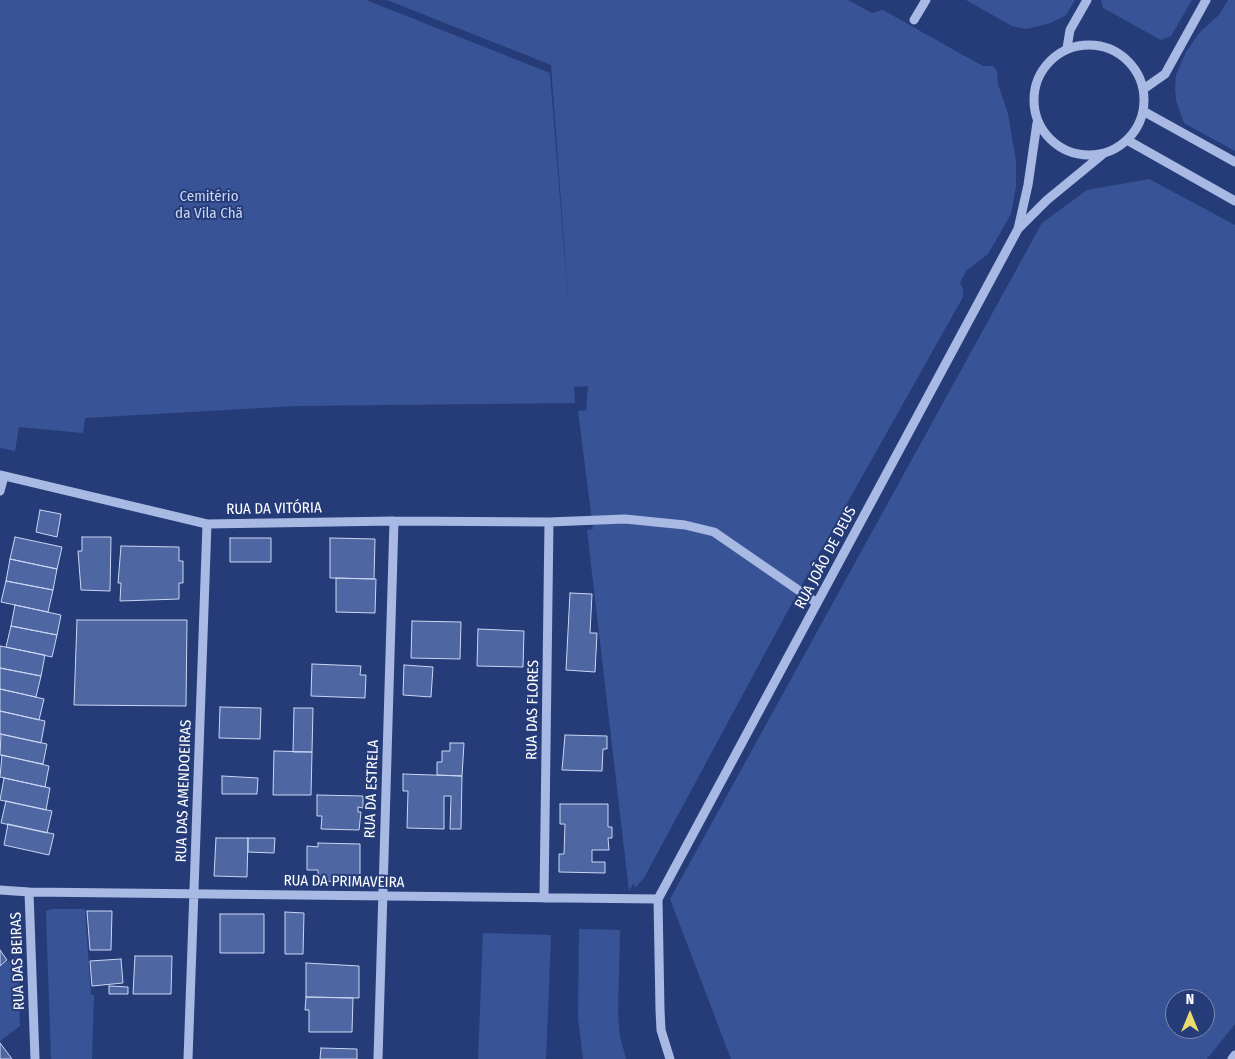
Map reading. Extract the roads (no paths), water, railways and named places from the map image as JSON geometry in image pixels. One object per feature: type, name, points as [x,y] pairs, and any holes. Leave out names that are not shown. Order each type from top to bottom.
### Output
[{"type":"street","points":[[914,20],[926,0]]},
{"type":"street","points":[[1067,48],[1070,30],[1087,0]]},
{"type":"street","points":[[1145,88],[1164,74],[1206,0]]},
{"type":"street","points":[[1088,44],[1114,50],[1129,61],[1145,88],[1144,111],[1138,127],[1127,140],[1103,154],[1085,156],[1065,150],[1049,140],[1037,123],[1033,101],[1034,87],[1042,69],[1051,58],[1067,48],[1088,44]]},
{"type":"street","points":[[1144,111],[1235,162]]},
{"type":"street","name":"RUA JOÃO DE DEUS","points":[[658,899],[1018,229],[1028,185],[1037,123]]},
{"type":"street","points":[[1127,140],[1235,201]]},
{"type":"street","name":"RUA JOÃO DE DEUS","points":[[1018,229],[1048,200],[1103,154]]},
{"type":"street","points":[[0,491],[2,476]]},
{"type":"street","name":"RUA DA VITÓRIA","points":[[2,476],[207,524],[394,521],[549,522],[625,519],[685,525],[714,532],[817,603]]},
{"type":"street","name":"RUA DA ESTRELA","points":[[378,1059],[394,521]]},
{"type":"street","name":"RUA DAS FLORES","points":[[544,898],[549,522]]},
{"type":"street","name":"RUA DAS AMENDOEIRAS","points":[[188,1059],[207,524]]},
{"type":"street","name":"RUA DAS BEIRAS","points":[[0,890],[29,892],[35,1059]]},
{"type":"street","name":"RUA DA PRIMAVEIRA","points":[[29,892],[658,899]]},
{"type":"street","points":[[658,899],[661,1030],[670,1059]]},
{"type":"street","points":[[1232,1059],[1235,1056]]},
{"type":"park label","name":"Cemitério da Vila Chã","points":[[209,206]]}]
